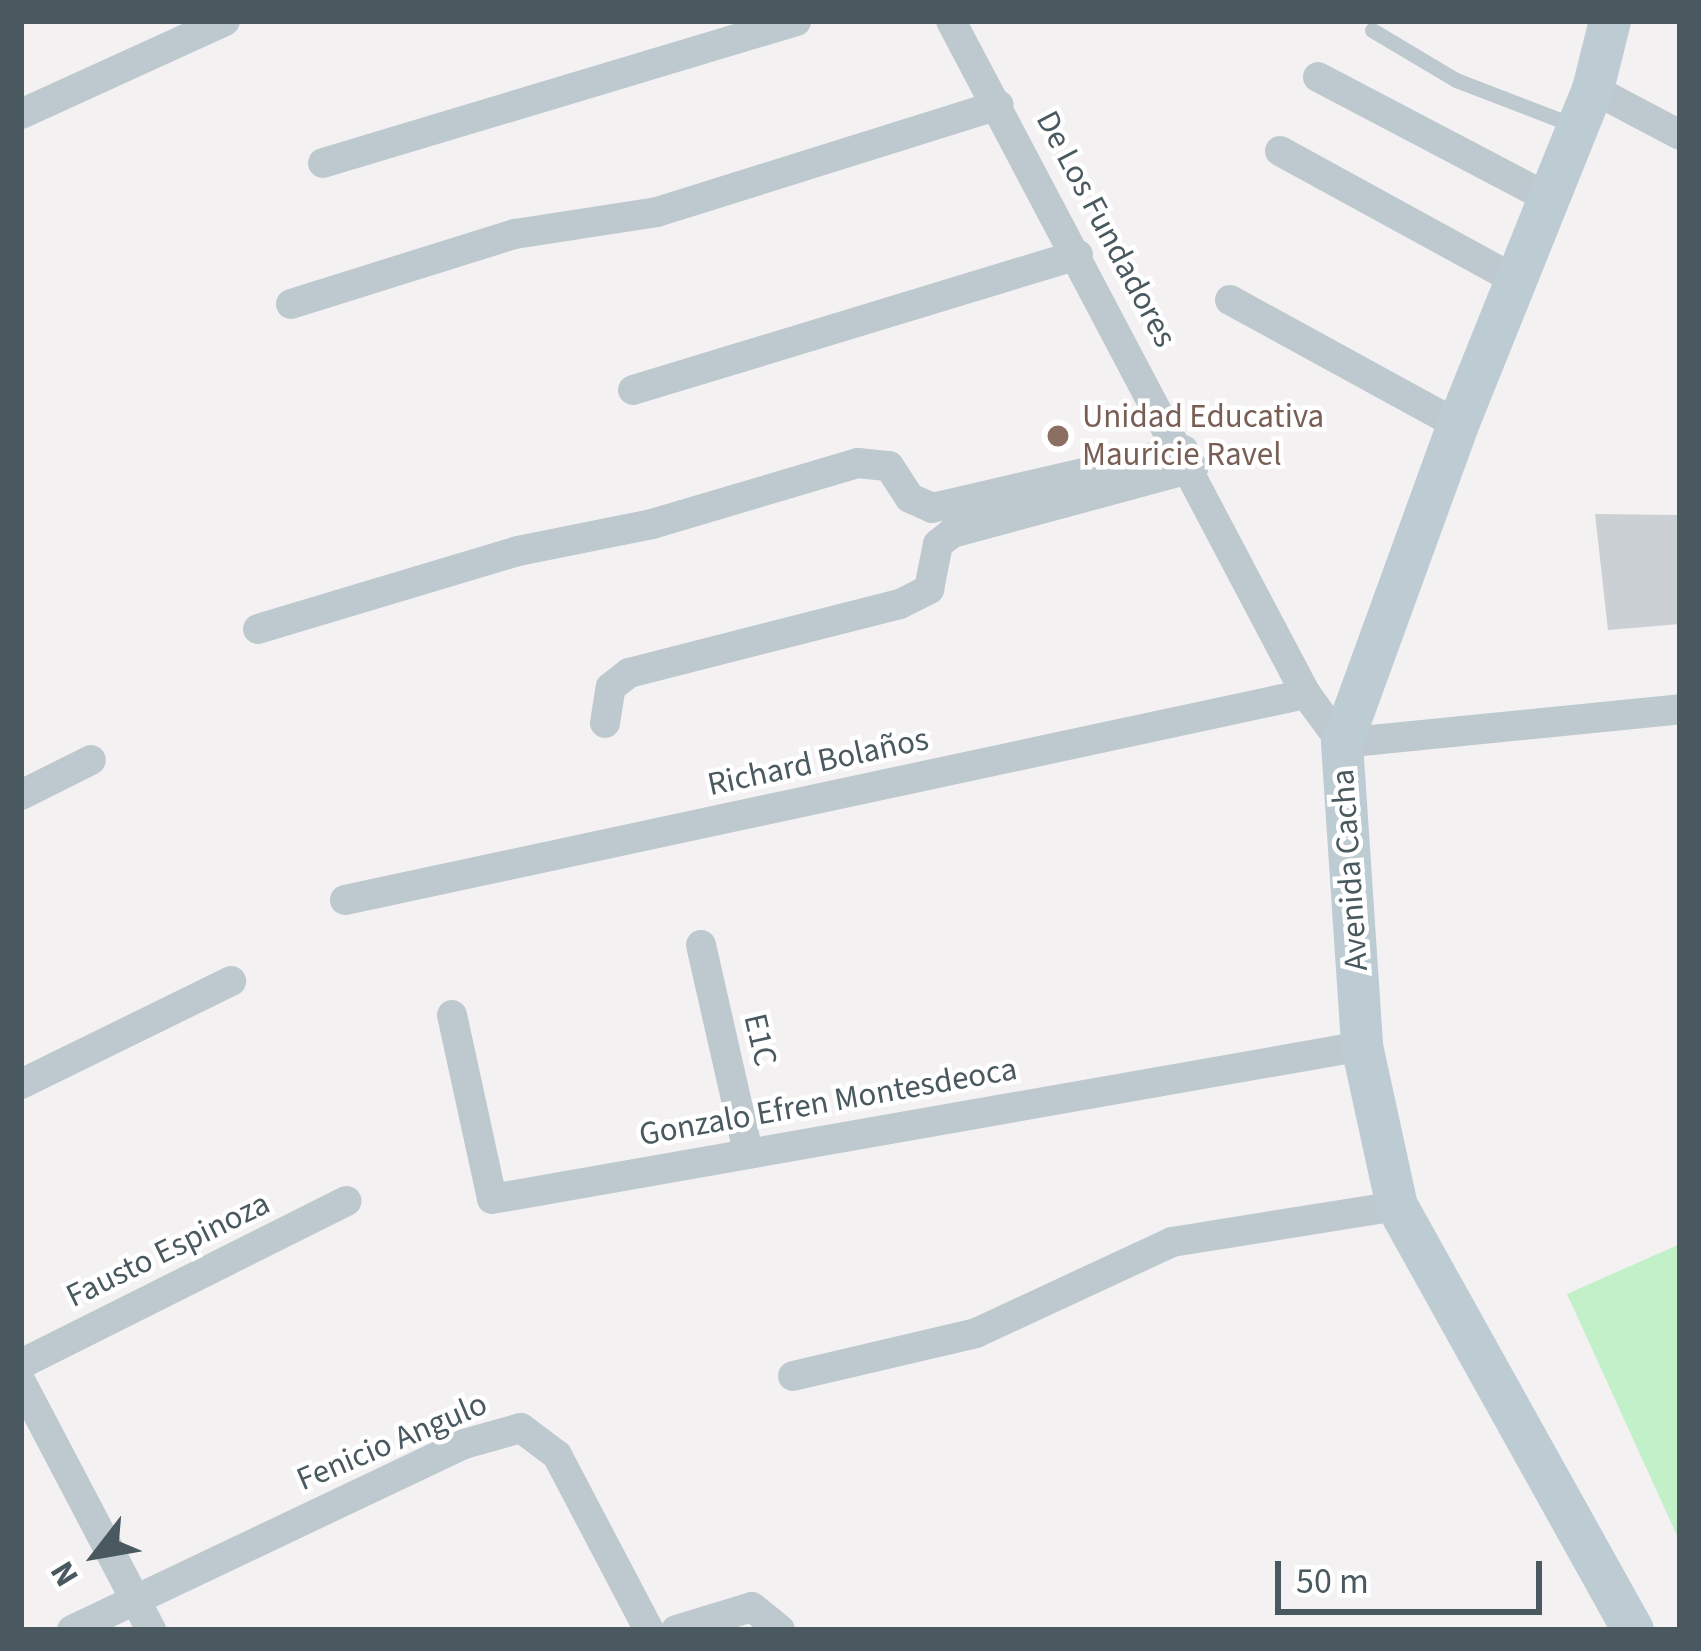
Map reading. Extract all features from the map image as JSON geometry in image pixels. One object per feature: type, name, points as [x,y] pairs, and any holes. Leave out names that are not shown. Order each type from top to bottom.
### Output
[{"type":"street","points":[[21,114],[225,21]]},
{"type":"street","points":[[323,164],[796,21]]},
{"type":"street","name":"De Los Fundadores","points":[[951,21],[1188,459],[1306,694],[1342,743]]},
{"type":"street","name":"Avenida Cacha","points":[[1610,21],[1586,108],[1457,424],[1342,743],[1362,1046],[1397,1206],[1633,1630]]},
{"type":"street","points":[[1318,77],[1548,198]]},
{"type":"street","points":[[291,304],[515,233],[657,212],[999,105]]},
{"type":"street","points":[[1586,108],[1680,135]]},
{"type":"street","points":[[1280,151],[1516,280]]},
{"type":"street","points":[[633,390],[1078,255]]},
{"type":"street","points":[[1230,300],[1457,424]]},
{"type":"street","points":[[258,629],[518,551],[652,524],[858,463],[889,466],[910,498],[932,508],[1188,459]]},
{"type":"street","points":[[605,723],[611,687],[629,673],[899,604],[929,589],[938,544],[952,533],[1188,459]]},
{"type":"street","name":"Richard Bolaños","points":[[345,900],[1306,694]]},
{"type":"street","points":[[1342,743],[1680,709]]},
{"type":"street","points":[[21,795],[91,760]]},
{"type":"street","name":"E1C","points":[[701,944],[748,1152]]},
{"type":"street","points":[[21,1084],[231,981]]},
{"type":"street","name":"Gonzalo Efren Montesdeoca","points":[[452,1016],[492,1199],[1362,1046]]},
{"type":"street","name":"Fausto Espinoza","points":[[21,1364],[347,1201]]},
{"type":"street","points":[[794,1376],[976,1333],[1172,1242],[1397,1206]]},
{"type":"street","points":[[21,1382],[151,1630]]},
{"type":"street","name":"Fenicio Angulo","points":[[72,1630],[464,1444],[521,1428],[557,1455],[649,1630]]},
{"type":"street","points":[[676,1630],[752,1607],[780,1630]]},
{"type":"lane","points":[[1372,29],[1456,80],[1586,108]]},
{"type":"green space","points":[[1680,1244],[1680,1542],[1567,1294]]},
{"type":"building","points":[[1595,514],[1680,515],[1680,624],[1608,630]]},
{"type":"place","name":"Unidad Educativa Mauricie Ravel","points":[[1058,436]]}]
